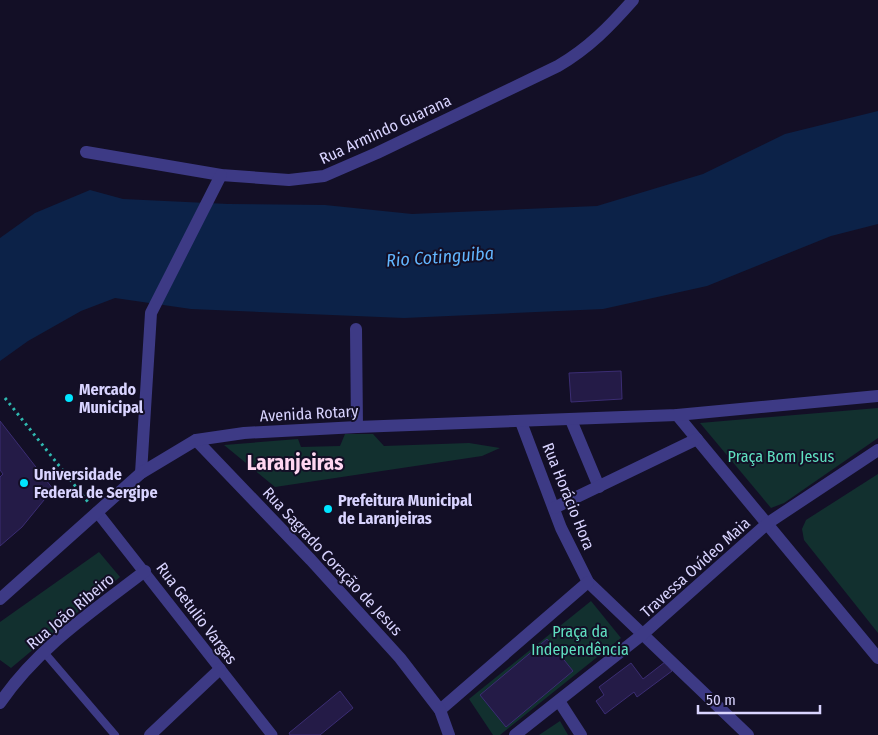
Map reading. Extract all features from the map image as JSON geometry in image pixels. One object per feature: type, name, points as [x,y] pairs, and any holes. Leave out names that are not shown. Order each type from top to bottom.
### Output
[{"type":"street","name":"Rua Armindo Guarana","points":[[86,152],[221,175],[304,179],[324,176],[349,166],[579,54],[603,34],[633,0]]},
{"type":"street","points":[[141,473],[150,321],[154,306],[221,175]]},
{"type":"street","points":[[356,329],[357,427]]},
{"type":"street","points":[[677,415],[878,396]]},
{"type":"street","points":[[677,415],[878,658]]},
{"type":"street","name":"Avenida Rotary","points":[[0,599],[141,473],[196,440],[244,433],[357,427],[677,415]]},
{"type":"street","points":[[571,420],[599,487]]},
{"type":"street","name":"Rua Horácio Hora","points":[[521,422],[554,508],[588,582]]},
{"type":"street","points":[[554,508],[697,439]]},
{"type":"street","name":"Rua Sagrado Coração de Jesus","points":[[196,440],[366,620],[400,658],[440,710]]},
{"type":"street","points":[[768,523],[878,450]]},
{"type":"street","name":"Rua Getulio Vargas","points":[[97,512],[272,735]]},
{"type":"street","name":"Travessa Ovídeo Maia","points":[[644,634],[768,523]]},
{"type":"street","name":"Rua João Ribeiro","points":[[0,703],[5,684],[43,651],[145,571]]},
{"type":"street","points":[[449,735],[440,710],[588,582],[748,735]]},
{"type":"street","points":[[515,735],[644,634]]},
{"type":"street","points":[[150,735],[220,669]]},
{"type":"street","points":[[560,701],[581,735]]},
{"type":"lane","points":[[43,651],[115,735]]},
{"type":"path","points":[[5,398],[97,512]]},
{"type":"green space","name":"Praça Bom Jesus","points":[[878,408],[878,438],[784,503],[771,508],[700,423]]},
{"type":"green space","points":[[345,434],[373,434],[384,446],[469,443],[500,448],[482,456],[275,487],[224,445],[298,439],[301,447],[340,446]]},
{"type":"green space","name":"Praça Bom Jesus","points":[[878,474],[878,633],[804,540],[802,529],[806,520]]},
{"type":"green space","points":[[99,552],[120,577],[11,668],[0,660],[0,622]]},
{"type":"green space","name":"Praça da Independência","points":[[591,601],[621,638],[500,735],[493,735],[469,699]]},
{"type":"green space","points":[[560,721],[568,735],[539,735]]},
{"type":"water","name":"Rio Cotinguiba","points":[[878,111],[878,224],[831,236],[707,286],[603,309],[404,318],[191,309],[115,298],[81,311],[28,341],[0,361],[0,238],[35,213],[90,190],[123,199],[228,204],[325,205],[412,214],[597,206],[703,174],[785,134]]},
{"type":"building","points":[[621,371],[622,399],[571,402],[569,373]]},
{"type":"building","name":"Universidade Federal de Sergipe","points":[[0,421],[53,489],[22,527],[0,546],[0,477],[3,474],[0,470]]},
{"type":"building","points":[[547,639],[573,671],[506,727],[480,695]]},
{"type":"building","points":[[665,662],[672,671],[637,697],[634,692],[605,714],[596,701],[604,695],[599,687],[631,663],[643,679]]},
{"type":"building","points":[[340,691],[353,708],[320,735],[290,735],[289,733]]},
{"type":"place","name":"Mercado Municipal","points":[[69,398]]},
{"type":"place","name":"Universidade Federal de Sergipe","points":[[24,483]]},
{"type":"place","name":"Prefeitura Municipal de Laranjeiras","points":[[328,509]]},
{"type":"district","name":"Laranjeiras","points":[[295,463]]}]
